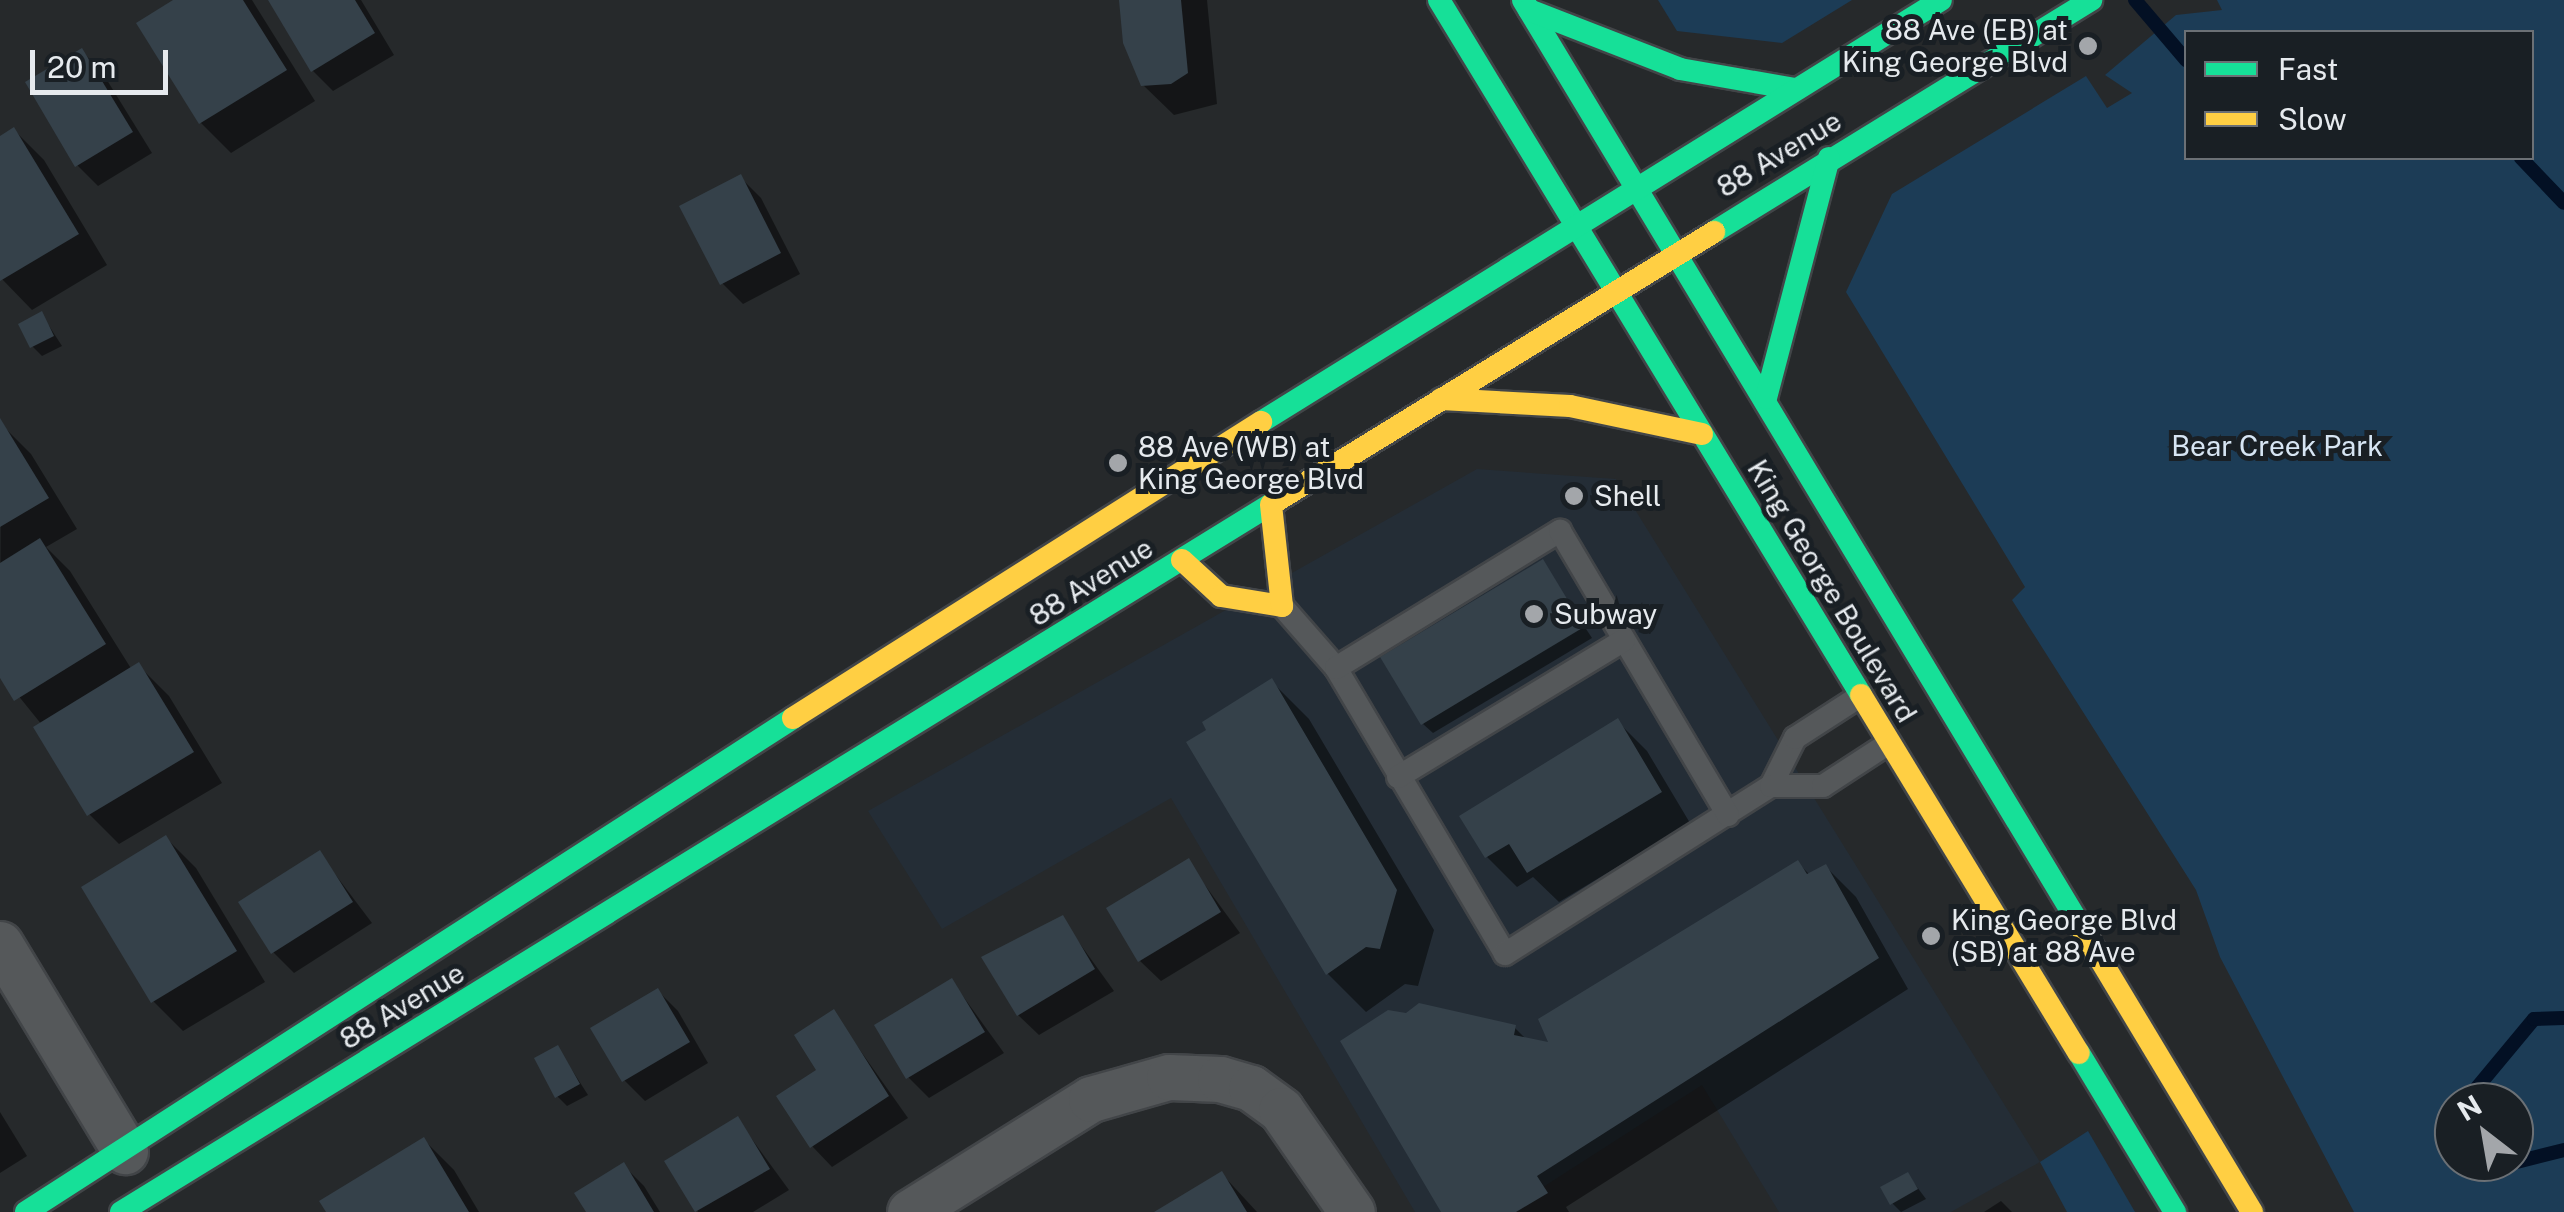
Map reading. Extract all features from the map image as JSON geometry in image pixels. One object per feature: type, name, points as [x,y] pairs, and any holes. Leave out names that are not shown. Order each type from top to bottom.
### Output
[{"type":"main road","name":"King George Boulevard","points":[[1438,0],[2174,1212]]},
{"type":"main road","name":"88 Avenue","points":[[26,1212],[1006,581],[1574,224],[1941,0]]},
{"type":"main road","name":"88 Avenue","points":[[147,1205],[1676,251],[2091,0]]},
{"type":"main road","name":"King George Boulevard","points":[[1526,5],[1766,398],[2252,1212]]},
{"type":"main road","points":[[1526,5],[1680,69],[1795,89]]},
{"type":"main road","points":[[1766,398],[1829,158]]},
{"type":"main road","points":[[1442,399],[1570,406],[1702,434]]},
{"type":"main road","points":[[1182,560],[1221,596],[1282,606],[1271,505]]},
{"type":"street","points":[[0,944],[124,1151]]},
{"type":"street","points":[[910,1212],[1091,1100],[1169,1077],[1251,1088],[1301,1135],[1352,1212]]},
{"type":"lane","points":[[1336,668],[1560,531],[1728,815]]},
{"type":"lane","points":[[1282,606],[1336,668],[1504,954],[1770,786],[1795,738],[1860,696]]},
{"type":"lane","points":[[1398,777],[1624,640]]},
{"type":"lane","points":[[1770,786],[1823,786],[1889,743]]},
{"type":"shaded area","points":[[1477,469],[1616,479],[2040,1162],[1951,1212],[1779,1212],[1702,1085],[1504,1212],[1415,1212],[1171,798],[942,929],[868,811]]},
{"type":"green space","points":[[1658,0],[1852,0],[1782,43],[1677,31]]},
{"type":"green space","name":"Bear Creek Park","points":[[2217,0],[2564,0],[2564,1212],[2354,1212],[2220,957],[2196,890],[2012,600],[2025,587],[1846,292],[1892,194],[2086,76],[2107,108],[2132,93],[2105,75],[2176,15],[2222,10]]},
{"type":"green space","points":[[2088,1131],[2135,1212],[2067,1212],[2040,1162]]},
{"type":"building","points":[[173,0],[243,0],[287,70],[199,124],[136,23]]},
{"type":"building","points":[[268,0],[355,0],[375,33],[311,72]]},
{"type":"building","points":[[1119,0],[1181,0],[1188,73],[1171,84],[1141,86],[1123,43]]},
{"type":"building","points":[[82,48],[133,132],[75,167],[25,82]]},
{"type":"building","points":[[14,127],[79,234],[0,281],[0,136]]},
{"type":"building","points":[[741,174],[781,253],[720,285],[679,206]]},
{"type":"building","points":[[42,311],[54,336],[30,348],[18,324]]},
{"type":"building","points":[[0,418],[49,498],[0,527]]},
{"type":"building","points":[[40,538],[106,644],[14,701],[0,678],[0,563]]},
{"type":"building","points":[[1543,559],[1584,627],[1421,725],[1380,657]]},
{"type":"building","points":[[139,662],[194,752],[87,816],[33,727]]},
{"type":"building","points":[[1272,678],[1397,890],[1380,949],[1366,947],[1326,975],[1186,742],[1206,730],[1202,722]]},
{"type":"building","points":[[1618,718],[1662,792],[1527,873],[1509,844],[1485,858],[1459,816]]},
{"type":"building","points":[[166,835],[237,951],[151,1003],[81,887]]},
{"type":"building","points":[[320,850],[353,902],[271,954],[238,902]]},
{"type":"building","points":[[1189,858],[1221,912],[1138,962],[1106,908]]},
{"type":"building","points":[[1798,860],[1807,874],[1826,864],[1879,958],[1537,1176],[1548,1193],[1516,1212],[1441,1212],[1340,1041],[1388,1010],[1406,1013],[1419,1003],[1516,1025],[1514,1035],[1548,1042],[1538,1019]]},
{"type":"building","points":[[1063,915],[1095,969],[1017,1016],[981,957]]},
{"type":"building","points":[[952,978],[985,1032],[906,1079],[874,1025]]},
{"type":"building","points":[[658,988],[690,1042],[622,1082],[590,1028]]},
{"type":"building","points":[[834,1009],[889,1096],[810,1148],[776,1096],[816,1070],[794,1035]]},
{"type":"building","points":[[558,1045],[580,1084],[555,1098],[534,1058]]},
{"type":"building","points":[[738,1116],[770,1169],[695,1212],[664,1161]]},
{"type":"building","points":[[424,1137],[469,1212],[326,1212],[319,1201]]},
{"type":"building","points":[[624,1162],[654,1212],[586,1212],[574,1193]]},
{"type":"building","points":[[1222,1171],[1247,1212],[1154,1212]]},
{"type":"building","points":[[1908,1172],[1918,1189],[1890,1205],[1880,1187]]},
{"type":"waterway","points":[[2135,0],[2184,58]]},
{"type":"waterway","points":[[2523,160],[2564,203]]},
{"type":"waterway","points":[[2482,1082],[2534,1019],[2564,1018]]},
{"type":"waterway","points":[[2534,1158],[2564,1150]]},
{"type":"traffic: fast","points":[[1439,0],[1861,695]]},
{"type":"traffic: fast","points":[[1523,0],[2082,929]]},
{"type":"traffic: fast","points":[[1261,422],[1941,0]]},
{"type":"traffic: fast","points":[[1714,232],[2091,0]]},
{"type":"traffic: fast","points":[[1529,10],[1680,69],[1795,89]]},
{"type":"traffic: fast","points":[[1766,398],[1829,158]]},
{"type":"traffic: fast","points":[[121,1212],[1278,500]]},
{"type":"traffic: fast","points":[[26,1212],[793,718]]},
{"type":"traffic: fast","points":[[2079,1053],[2175,1212]]},
{"type":"traffic: slow","points":[[1278,500],[1714,232]]},
{"type":"traffic: slow","points":[[1441,399],[1570,406],[1702,434]]},
{"type":"traffic: slow","points":[[793,718],[1261,422]]},
{"type":"traffic: slow","points":[[1182,560],[1221,596],[1282,606],[1271,505]]},
{"type":"traffic: slow","points":[[1861,695],[2079,1053]]},
{"type":"traffic: slow","points":[[2082,929],[2252,1212]]},
{"type":"place","name":"88 Ave (EB) at King George Blvd","points":[[2088,46]]},
{"type":"place","name":"88 Ave (WB) at King George Blvd","points":[[1118,463]]},
{"type":"place","name":"Shell","points":[[1574,496]]},
{"type":"place","name":"Subway","points":[[1534,614]]},
{"type":"place","name":"King George Blvd (SB) at 88 Ave","points":[[1931,936]]}]
